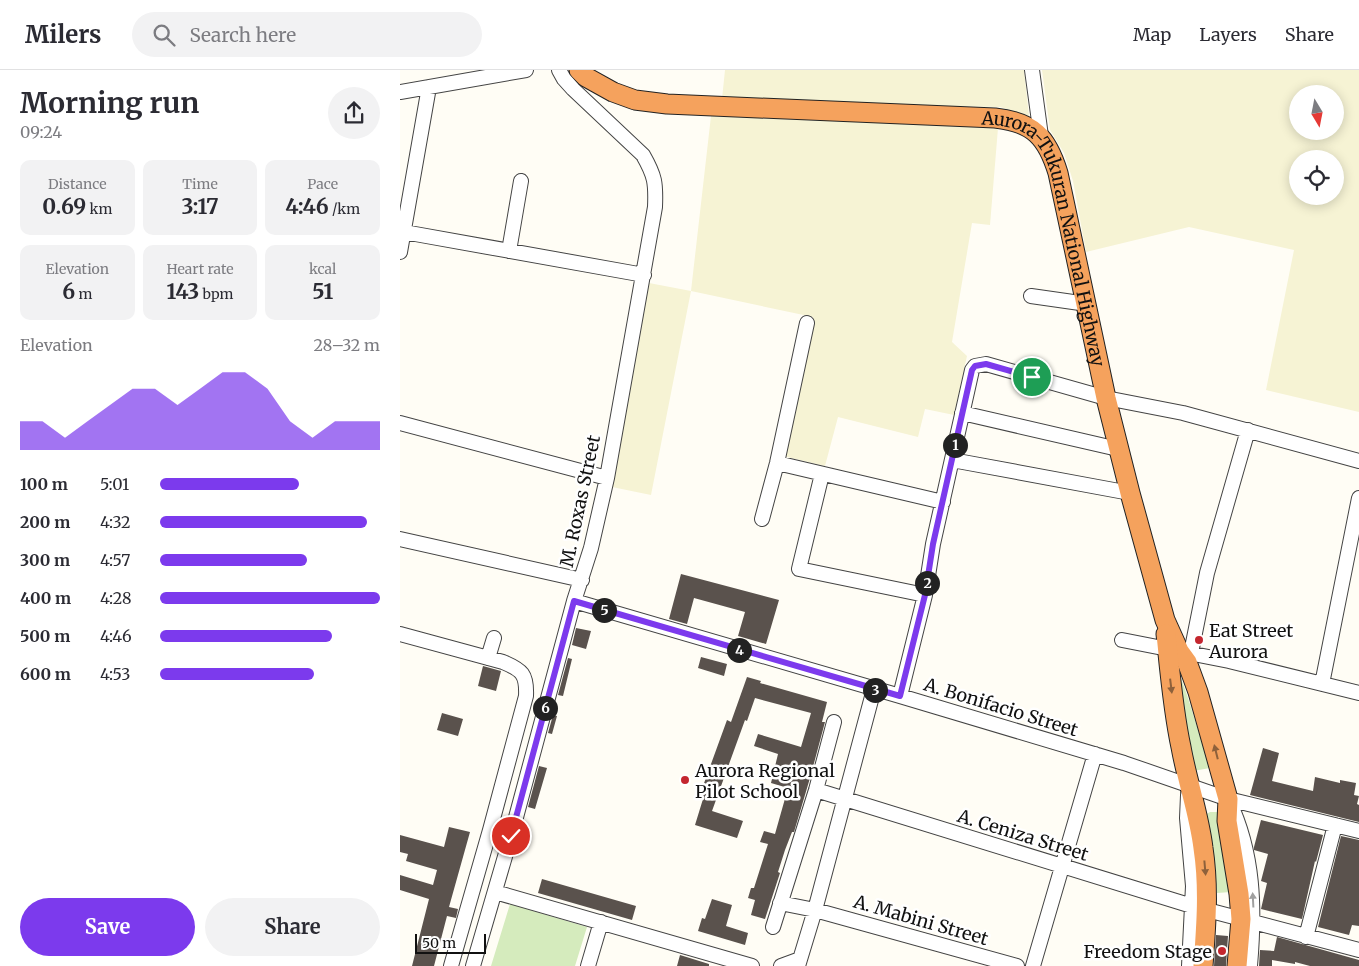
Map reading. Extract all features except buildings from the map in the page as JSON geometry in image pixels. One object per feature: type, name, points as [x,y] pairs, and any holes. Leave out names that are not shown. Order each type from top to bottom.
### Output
[{"type":"highway","name":"Aurora-Tukuran National Highway","points":[[579,70],[586,77],[613,92],[635,100],[695,106],[1008,119],[1020,123],[1041,136],[1053,156],[1058,173],[1118,449],[1165,620],[1179,651],[1187,662],[1198,692],[1228,799],[1226,821],[1247,921],[1237,966]]},
{"type":"highway","name":"Aurora-Tukuran National Highway","points":[[1179,651],[1180,744],[1204,849],[1200,908],[1203,966]]},
{"type":"street","points":[[400,92],[526,70]]},
{"type":"street","name":"M. Roxas Street","points":[[473,966],[574,601],[591,548],[607,478],[655,207],[656,185],[643,155],[573,89],[559,70]]},
{"type":"street","points":[[1032,70],[1041,136]]},
{"type":"street","points":[[400,252],[430,88]]},
{"type":"street","points":[[509,250],[521,182]]},
{"type":"street","points":[[404,232],[644,275]]},
{"type":"street","points":[[1030,296],[1086,304]]},
{"type":"street","points":[[762,519],[777,463],[807,324]]},
{"type":"street","points":[[900,696],[925,595],[933,544],[944,502],[962,413],[972,370],[975,366],[986,364],[1106,398],[1183,413],[1359,461]]},
{"type":"street","points":[[962,413],[1118,449]]},
{"type":"street","points":[[400,423],[607,478]]},
{"type":"street","points":[[1179,651],[1208,573],[1248,430]]},
{"type":"street","points":[[952,460],[1130,493]]},
{"type":"street","points":[[777,463],[944,502]]},
{"type":"street","points":[[822,474],[800,569],[925,595]]},
{"type":"street","points":[[1322,684],[1359,498]]},
{"type":"street","points":[[400,539],[582,580]]},
{"type":"street","name":"A. Bonifacio Street","points":[[574,601],[1095,754],[1228,799],[1359,831]]},
{"type":"street","points":[[400,634],[488,658],[516,668],[524,675],[527,682],[526,696],[451,966]]},
{"type":"street","points":[[488,658],[494,638]]},
{"type":"street","points":[[1122,640],[1179,651],[1359,693]]},
{"type":"street","points":[[781,966],[799,963],[874,689]]},
{"type":"street","points":[[772,927],[816,790],[834,722]]},
{"type":"street","points":[[1033,966],[1095,754]]},
{"type":"street","name":"A. Ceniza Street","points":[[816,790],[1200,908],[1359,950]]},
{"type":"street","points":[[1306,936],[1335,825]]},
{"type":"street","points":[[495,892],[752,966]]},
{"type":"street","name":"A. Mabini Street","points":[[780,903],[815,910],[1016,966]]},
{"type":"street","name":"Aurora-Tukuran National Highway","points":[[1189,966],[1200,908]]},
{"type":"street","name":"Aurora-Tukuran National Highway","points":[[1247,921],[1250,966]]},
{"type":"street","points":[[588,966],[601,922]]},
{"type":"shaded area","points":[[725,70],[1024,70],[1029,116],[1000,107],[862,105],[722,99]]},
{"type":"shaded area","points":[[1042,70],[1359,70],[1359,412],[1266,390],[1294,250],[1189,227],[1086,252],[1073,181],[1064,153],[1050,130]]},
{"type":"shaded area","points":[[711,116],[998,128],[990,225],[972,223],[952,342],[967,356],[954,415],[925,409],[918,437],[838,417],[825,466],[783,456],[813,317],[691,291]]},
{"type":"shaded area","points":[[649,283],[691,291],[651,495],[612,487]]},
{"type":"green space","points":[[1174,659],[1187,695],[1210,768],[1193,771]]},
{"type":"green space","points":[[1210,812],[1220,812],[1231,892],[1217,893],[1205,815]]},
{"type":"green space","points":[[510,904],[587,927],[575,966],[491,966]]},
{"type":"place","name":"Eat Street Aurora","points":[[1199,640]]},
{"type":"place","name":"Aurora Regional Pilot School","points":[[685,780]]},
{"type":"place","name":"Freedom Stage","points":[[1222,951]]},
{"type":"route","points":[[511,836],[574,601],[900,696],[925,595],[933,544],[944,502],[972,370],[975,366],[986,364],[1032,377]]}]
